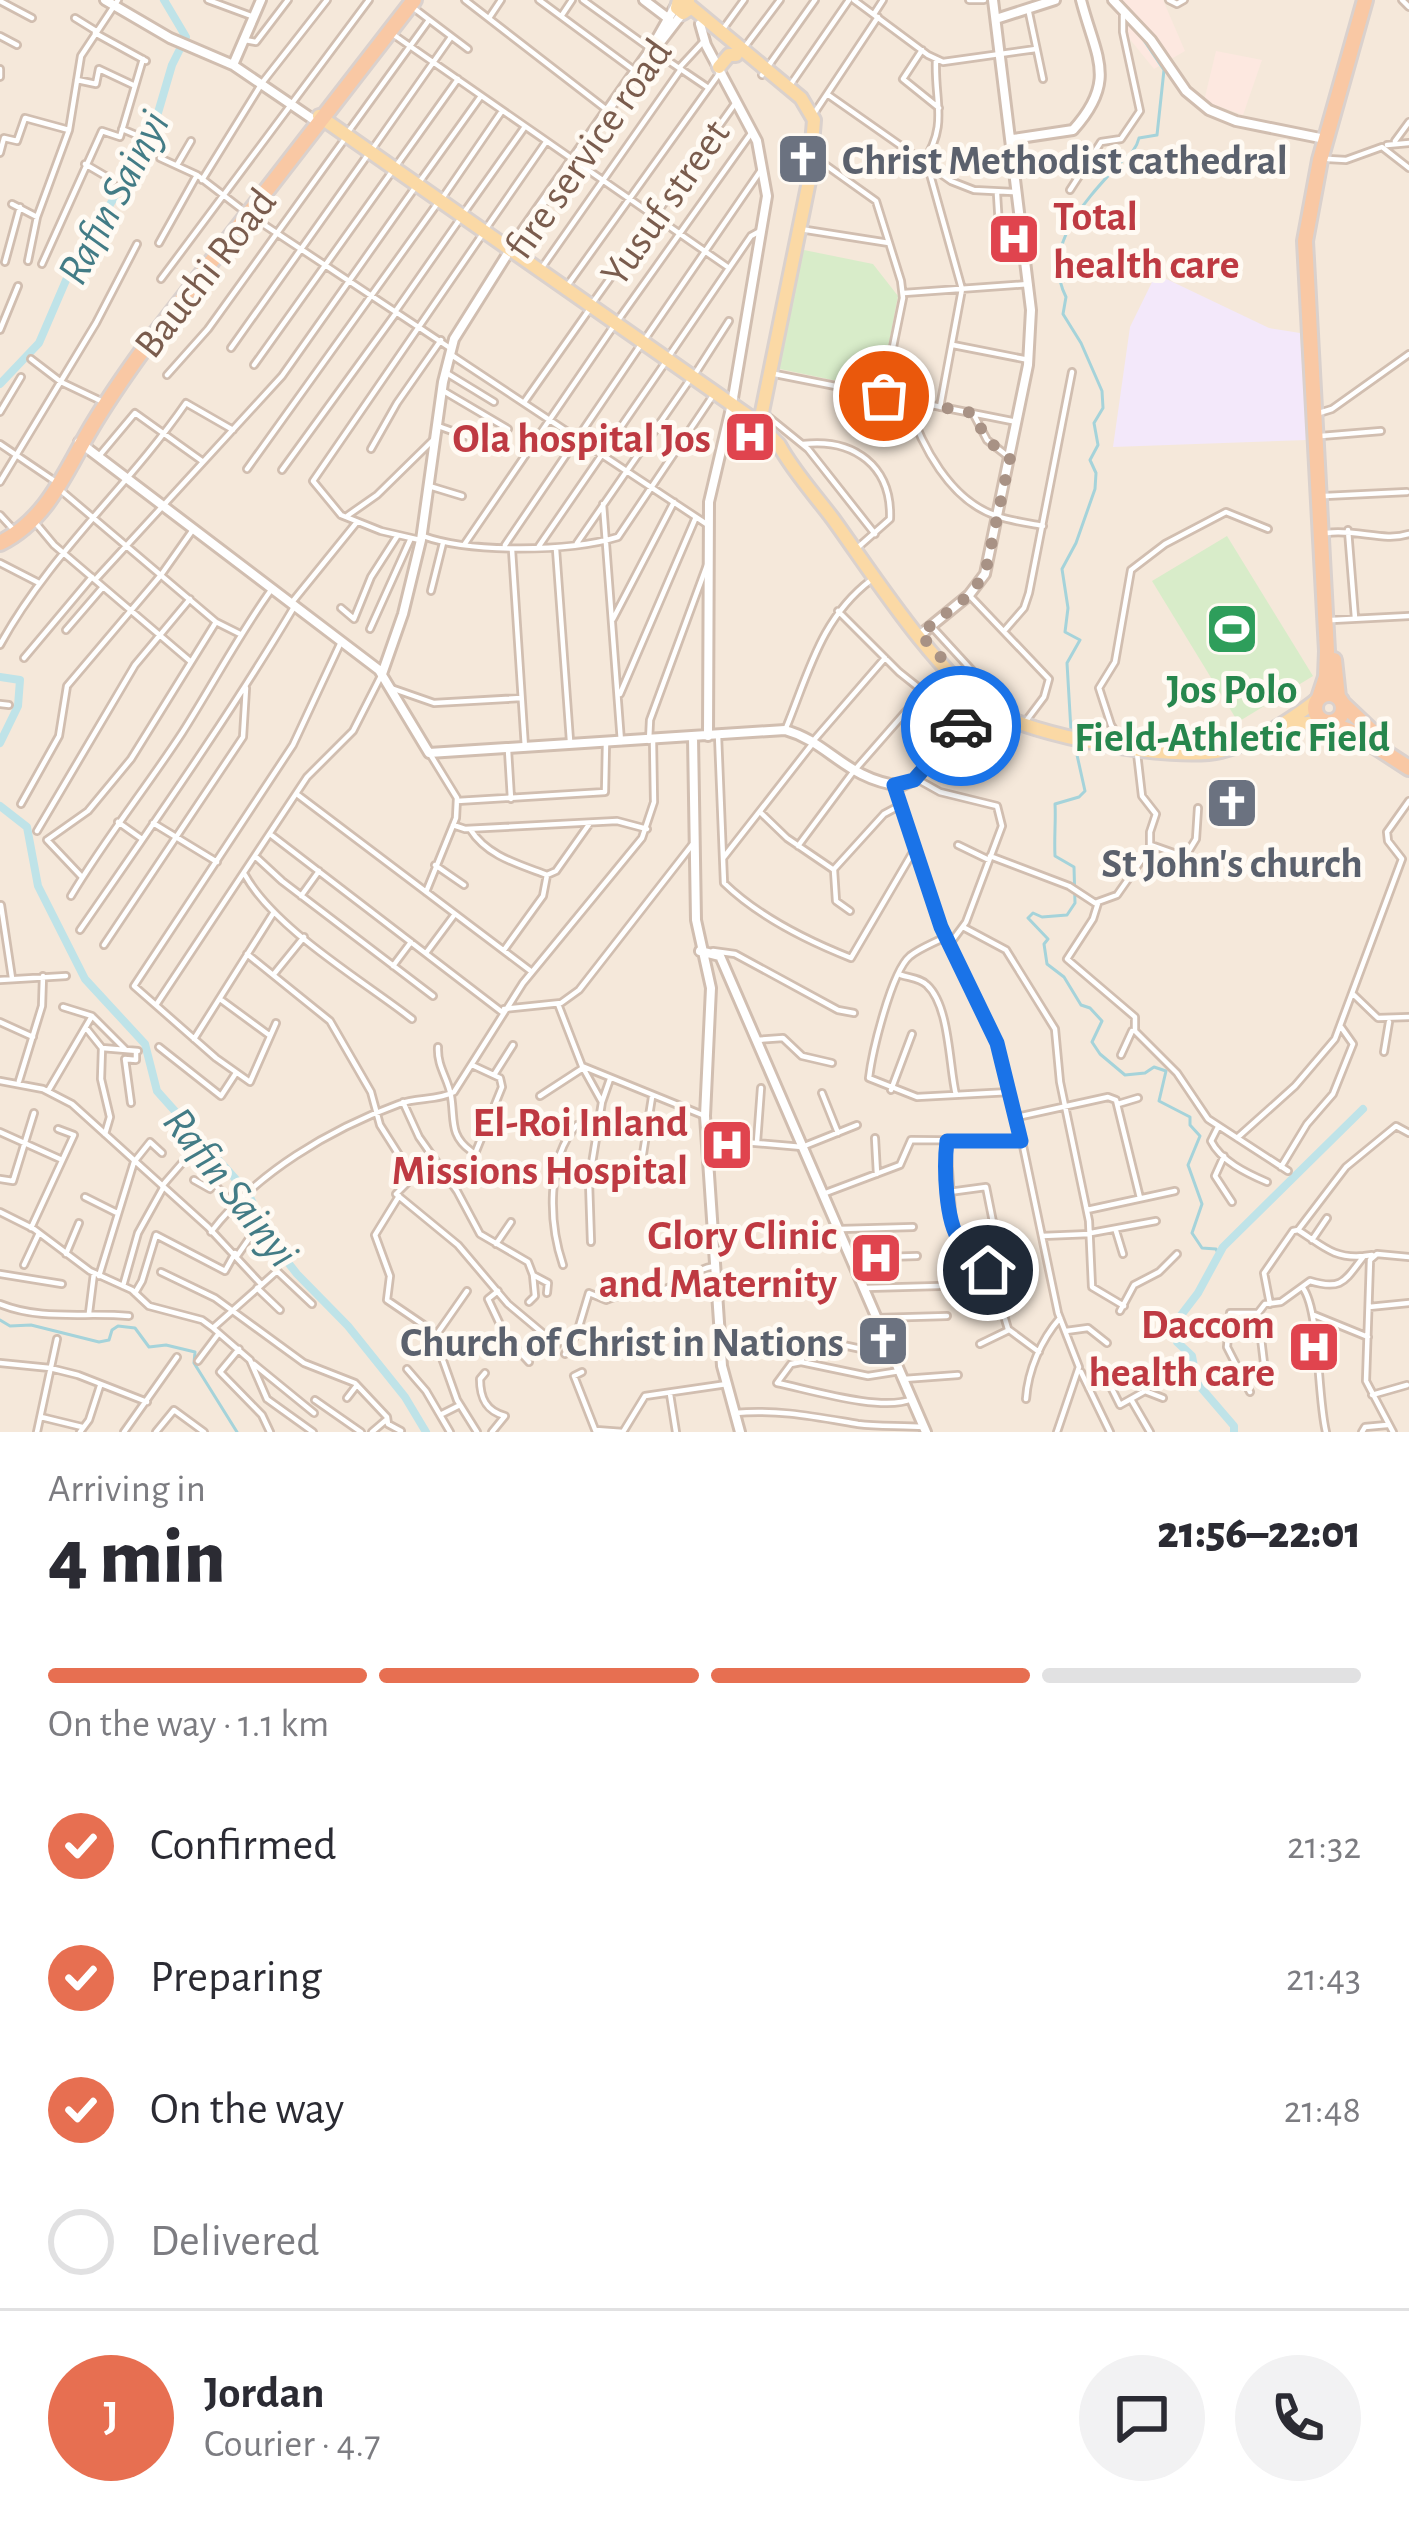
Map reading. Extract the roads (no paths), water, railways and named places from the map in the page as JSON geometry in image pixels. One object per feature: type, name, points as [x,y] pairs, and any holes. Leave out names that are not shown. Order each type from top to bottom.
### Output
[{"type":"highway","name":"Bauchi Road","points":[[317,118],[410,2]]},
{"type":"highway","name":"Bauchi Road","points":[[80,443],[143,350],[410,2]]},
{"type":"highway","points":[[1368,5],[1326,139],[1305,241],[1328,665],[1317,715],[1363,737],[1409,768]]},
{"type":"highway","points":[[1328,723],[1342,716],[1322,436],[1316,413],[1312,244],[1352,59]]},
{"type":"highway","name":"Bauchi Road","points":[[4,535],[34,520],[101,401],[247,213]]},
{"type":"highway","name":"Bauchi Road","points":[[4,535],[39,507],[57,485]]},
{"type":"highway","points":[[1318,699],[1326,694],[1341,700],[1372,733],[1409,759]]},
{"type":"main road","points":[[685,8],[739,53]]},
{"type":"main road","points":[[685,8],[793,96],[816,107]]},
{"type":"main road","points":[[720,69],[729,56],[739,53]]},
{"type":"main road","points":[[764,72],[816,107]]},
{"type":"main road","points":[[757,415],[799,229],[816,107]]},
{"type":"main road","points":[[317,118],[590,307]]},
{"type":"main road","points":[[512,251],[691,379],[757,415],[908,619],[931,630],[936,655],[981,702],[1003,717],[1071,739],[1208,753],[1282,726],[1328,723]]},
{"type":"main road","points":[[727,401],[778,445]]},
{"type":"main road","points":[[1282,726],[1318,699]]},
{"type":"street","points":[[210,0],[254,17]]},
{"type":"street","points":[[233,65],[261,0]]},
{"type":"street","points":[[244,40],[256,42],[288,0]]},
{"type":"street","points":[[158,243],[262,83],[327,0]]},
{"type":"street","points":[[161,279],[369,0]]},
{"type":"street","points":[[466,0],[607,110]]},
{"type":"street","points":[[489,18],[501,0]]},
{"type":"street","points":[[539,0],[635,71]]},
{"type":"street","points":[[560,17],[572,0]]},
{"type":"street","points":[[583,0],[707,87]]},
{"type":"street","points":[[644,0],[669,19]]},
{"type":"street","points":[[575,160],[653,50],[669,19],[709,0]]},
{"type":"street","points":[[719,34],[744,0]]},
{"type":"street","points":[[739,53],[780,0]]},
{"type":"street","points":[[764,72],[815,0]]},
{"type":"street","points":[[793,90],[851,0],[935,59],[950,62],[1036,49]]},
{"type":"street","points":[[883,0],[816,107],[962,186],[1019,192]]},
{"type":"street","points":[[969,0],[984,0]]},
{"type":"street","points":[[993,0],[1030,284],[1029,360],[985,574],[931,630],[1002,704],[1003,717]]},
{"type":"street","points":[[998,18],[1054,0]]},
{"type":"street","points":[[1013,139],[1068,132],[1098,97],[1101,79],[1081,0]]},
{"type":"street","points":[[1113,0],[1179,82],[1209,110],[1236,121],[1326,139]]},
{"type":"street","points":[[1168,0],[1177,4],[1184,0]]},
{"type":"street","points":[[1402,0],[1409,8]]},
{"type":"street","points":[[0,1],[32,18]]},
{"type":"street","points":[[28,261],[37,217],[69,130],[81,56],[112,2],[170,38],[233,65],[317,118]]},
{"type":"street","points":[[410,2],[468,50]]},
{"type":"street","points":[[685,8],[753,130],[767,196],[712,482],[708,525],[713,735],[724,883],[737,896],[820,946],[851,958],[913,852]]},
{"type":"street","name":"fire service road","points":[[450,351],[512,251],[685,8]]},
{"type":"street","points":[[1028,8],[1042,79]]},
{"type":"street","points":[[1070,190],[1101,142],[1119,141],[1140,111],[1123,32],[1128,17]]},
{"type":"street","points":[[42,264],[103,130],[118,138],[144,60],[75,18]]},
{"type":"street","points":[[167,375],[278,235],[429,20]]},
{"type":"street","points":[[389,32],[729,268]]},
{"type":"street","points":[[0,36],[17,44]]},
{"type":"street","points":[[231,348],[452,37]]},
{"type":"street","points":[[541,269],[680,69],[705,41]]},
{"type":"street","points":[[922,50],[903,79],[939,108]]},
{"type":"street","points":[[935,59],[937,142],[926,166],[962,289],[940,407]]},
{"type":"street","points":[[77,80],[96,84],[99,69],[133,85]]},
{"type":"street","points":[[566,287],[720,69]]},
{"type":"street","points":[[254,364],[458,79]]},
{"type":"street","points":[[24,658],[282,376],[482,95]]},
{"type":"street","name":"Yusuf street","points":[[525,400],[725,113],[739,101]]},
{"type":"street","points":[[247,469],[502,111]]},
{"type":"street","points":[[0,153],[4,138],[17,141],[25,118],[69,130]]},
{"type":"street","points":[[1393,143],[1409,122]]},
{"type":"street","points":[[282,470],[524,128]]},
{"type":"street","points":[[122,129],[141,137]]},
{"type":"street","points":[[463,546],[753,130]]},
{"type":"street","points":[[177,165],[191,141]]},
{"type":"street","points":[[546,142],[313,481],[337,512],[398,535],[463,546],[556,546],[606,540],[618,537],[651,486],[727,401]]},
{"type":"street","points":[[1328,159],[1346,160],[1393,143],[1409,143]]},
{"type":"street","points":[[814,144],[876,201],[890,243],[903,293],[884,396]]},
{"type":"street","points":[[1382,147],[1409,168]]},
{"type":"street","points":[[160,158],[199,177],[708,525]]},
{"type":"street","points":[[86,164],[113,181]]},
{"type":"street","points":[[525,748],[508,547],[578,436],[764,166]]},
{"type":"street","points":[[996,248],[997,192]]},
{"type":"street","points":[[12,204],[37,217]]},
{"type":"street","points":[[5,262],[20,208]]},
{"type":"street","points":[[799,229],[890,243]]},
{"type":"street","points":[[539,546],[729,268],[754,233],[763,230]]},
{"type":"street","points":[[0,482],[62,382],[137,244]]},
{"type":"street","points":[[903,293],[1030,284]]},
{"type":"street","points":[[0,330],[18,286]]},
{"type":"street","points":[[577,544],[729,321]]},
{"type":"street","points":[[371,449],[441,340]]},
{"type":"street","points":[[953,345],[1029,360]]},
{"type":"street","points":[[156,1005],[308,777],[347,739],[382,674],[398,632],[429,486],[450,351]]},
{"type":"street","points":[[1316,413],[1332,409],[1409,354]]},
{"type":"street","points":[[32,359],[62,382],[101,401]]},
{"type":"street","points":[[446,372],[494,402]]},
{"type":"street","points":[[1004,631],[1026,602],[1072,372]]},
{"type":"street","points":[[770,373],[1017,422]]},
{"type":"street","points":[[0,412],[21,377]]},
{"type":"street","points":[[442,390],[508,429]]},
{"type":"street","points":[[907,400],[924,445],[973,503],[999,517],[1043,526]]},
{"type":"street","points":[[0,645],[39,583],[186,403],[234,431]]},
{"type":"street","points":[[98,458],[135,413],[202,461]]},
{"type":"street","points":[[973,413],[987,440],[1010,458]]},
{"type":"street","points":[[757,415],[803,444],[875,534]]},
{"type":"street","points":[[347,516],[377,495],[437,431]]},
{"type":"street","points":[[437,431],[496,447]]},
{"type":"street","points":[[1322,436],[1381,431]]},
{"type":"street","points":[[778,445],[796,438]]},
{"type":"street","points":[[80,443],[382,674],[457,801],[453,825],[426,892]]},
{"type":"street","points":[[0,444],[57,485],[216,622],[240,634]]},
{"type":"street","points":[[803,444],[841,445],[876,467],[888,491],[891,515],[856,550]]},
{"type":"street","points":[[429,486],[462,496]]},
{"type":"street","points":[[1324,496],[1407,492]]},
{"type":"street","points":[[613,619],[674,502]]},
{"type":"street","points":[[602,505],[621,742]]},
{"type":"street","points":[[1098,903],[1126,886],[1151,845],[1156,812],[1142,796],[1130,746],[1112,725],[1099,688],[1115,662],[1134,566],[1226,512],[1268,529]]},
{"type":"street","points":[[0,515],[4,535]]},
{"type":"street","points":[[618,699],[696,517]]},
{"type":"street","points":[[34,520],[63,553],[190,661]]},
{"type":"street","points":[[80,930],[246,688],[292,606],[357,522]]},
{"type":"street","points":[[1327,533],[1348,530],[1389,538],[1409,534]]},
{"type":"street","points":[[1348,530],[1355,618]]},
{"type":"street","points":[[21,804],[59,736],[67,686],[193,531]]},
{"type":"street","points":[[341,608],[354,619],[370,577],[398,535]]},
{"type":"street","points":[[370,629],[418,538]]},
{"type":"street","points":[[431,591],[443,543]]},
{"type":"street","points":[[556,546],[570,746]]},
{"type":"street","points":[[0,563],[39,583]]},
{"type":"street","points":[[211,1232],[235,1203],[314,1144],[404,1102],[451,1094],[503,1010],[647,830],[655,802],[650,720],[707,565]]},
{"type":"street","points":[[785,730],[838,610],[876,577]]},
{"type":"street","points":[[66,629],[103,587]]},
{"type":"street","points":[[71,896],[271,590]]},
{"type":"street","points":[[969,595],[1049,679],[1048,691],[1024,727]]},
{"type":"street","points":[[37,831],[135,665],[190,599]]},
{"type":"street","points":[[838,610],[885,658],[963,723]]},
{"type":"street","points":[[1332,620],[1409,616]]},
{"type":"street","points":[[82,877],[46,840],[88,811],[131,759],[216,622]]},
{"type":"street","points":[[276,1023],[250,1082],[134,986],[293,745],[340,642]]},
{"type":"street","points":[[721,861],[885,658]]},
{"type":"street","points":[[388,687],[434,703],[521,698]]},
{"type":"street","points":[[104,945],[243,736],[246,688]]},
{"type":"street","points":[[798,845],[923,692]]},
{"type":"street","points":[[429,753],[785,730],[854,772],[905,785],[981,702]]},
{"type":"street","points":[[0,704],[10,705]]},
{"type":"street","points":[[693,737],[695,841],[711,988],[705,1116],[715,1266],[727,1384],[740,1432]]},
{"type":"street","points":[[457,801],[604,792],[606,743]]},
{"type":"street","points":[[508,749],[511,799]]},
{"type":"street","points":[[915,778],[933,790],[1000,808],[1002,826],[963,928],[947,941],[908,958],[898,975],[869,1076],[891,1090],[917,1097],[1010,1092]]},
{"type":"street","points":[[894,785],[947,941],[997,1043],[1060,1318],[1109,1432]]},
{"type":"street","points":[[850,911],[836,901],[834,870],[884,814],[899,804],[905,785]]},
{"type":"street","points":[[298,795],[532,972]]},
{"type":"street","points":[[1238,1138],[1295,1086],[1341,1027],[1402,863],[1387,832],[1409,801]]},
{"type":"street","points":[[1151,845],[1185,857],[1196,839],[1198,808]]},
{"type":"street","points":[[760,812],[834,870]]},
{"type":"street","points":[[453,825],[470,829],[617,821],[647,830]]},
{"type":"street","points":[[118,822],[142,839]]},
{"type":"street","points":[[153,823],[217,862]]},
{"type":"street","points":[[470,829],[478,842],[497,855],[547,875],[556,871],[590,824]]},
{"type":"street","points":[[270,834],[503,1010],[558,1004],[579,990],[695,841]]},
{"type":"street","points":[[720,836],[737,839]]},
{"type":"street","points":[[958,845],[1069,886],[1098,903]]},
{"type":"street","points":[[256,856],[433,996]]},
{"type":"street","points":[[435,865],[464,885]]},
{"type":"street","points":[[301,896],[319,871]]},
{"type":"street","points":[[244,873],[258,899],[412,1018]]},
{"type":"street","points":[[504,950],[543,896],[547,875]]},
{"type":"street","points":[[1098,903],[1093,920],[1067,959],[1135,1017],[1138,1034],[1218,1127],[1285,1169],[1307,1124],[1344,1075],[1353,1044],[1341,1027]]},
{"type":"street","points":[[1,905],[12,978]]},
{"type":"street","points":[[194,1040],[274,912]]},
{"type":"street","points":[[426,953],[455,914]]},
{"type":"street","points":[[963,928],[1006,950],[1053,1025],[1087,1210],[1093,1289],[1111,1295],[1122,1308],[1134,1285],[1160,1272],[1177,1254]]},
{"type":"street","points":[[274,974],[304,937]]},
{"type":"street","points":[[393,966],[411,942]]},
{"type":"street","points":[[706,951],[735,954],[838,1010],[854,1013]]},
{"type":"street","points":[[706,951],[720,956],[925,1430],[765,1410],[735,1413]]},
{"type":"street","points":[[247,954],[330,1022],[413,1177],[396,1194],[458,1245],[498,1291],[557,1345]]},
{"type":"street","points":[[898,975],[925,983],[937,999],[953,1056],[956,1095]]},
{"type":"street","points":[[19,1082],[42,1006],[43,976]]},
{"type":"street","points":[[0,980],[66,976]]},
{"type":"street","points":[[1353,994],[1378,1018],[1409,1017]]},
{"type":"street","points":[[220,1000],[270,1036]]},
{"type":"street","points":[[558,1004],[582,1067],[602,1102]]},
{"type":"street","points":[[63,1007],[92,1016],[124,1049]]},
{"type":"street","points":[[48,1091],[92,1016]]},
{"type":"street","points":[[1384,1052],[1390,1019]]},
{"type":"street","points":[[0,1022],[34,1037]]},
{"type":"street","points":[[1120,1054],[1136,1026]]},
{"type":"street","points":[[86,1028],[102,1048],[101,1079],[110,1117],[105,1134]]},
{"type":"street","points":[[891,1090],[913,1034]]},
{"type":"street","points":[[756,1040],[783,1039],[802,1056],[832,1063]]},
{"type":"street","points":[[494,1075],[513,1045]]},
{"type":"street","points":[[159,1047],[221,1096],[236,1073]]},
{"type":"street","points":[[438,1047],[437,1060],[451,1094],[453,1128],[473,1152]]},
{"type":"street","points":[[102,1048],[138,1051],[136,1060],[124,1060],[131,1103]]},
{"type":"street","points":[[466,1176],[502,1088],[500,1078],[472,1065]]},
{"type":"street","points":[[582,1067],[705,1116]]},
{"type":"street","points":[[540,1096],[582,1067]]},
{"type":"street","points":[[591,1242],[589,1182],[610,1078]]},
{"type":"street","points":[[0,1081],[48,1091],[72,1104],[236,1255],[280,1310]]},
{"type":"street","points":[[758,1142],[761,1088]]},
{"type":"street","points":[[822,1093],[838,1132]]},
{"type":"street","points":[[640,1173],[652,1096]]},
{"type":"street","points":[[1016,1117],[1108,1097],[1118,1104],[1140,1198]]},
{"type":"street","points":[[1118,1104],[1138,1098]]},
{"type":"street","points":[[404,1102],[419,1137],[480,1234],[528,1262],[535,1295],[529,1302]]},
{"type":"street","points":[[0,1179],[14,1181],[34,1113]]},
{"type":"street","points":[[563,1265],[553,1223],[562,1151],[577,1125],[602,1120]]},
{"type":"street","points":[[708,1139],[802,1147],[856,1125]]},
{"type":"street","points":[[1270,1304],[1264,1274],[1293,1231],[1360,1155],[1391,1128],[1399,1126],[1409,1133]]},
{"type":"street","points":[[1218,1127],[1211,1144],[1239,1169],[1267,1182]]},
{"type":"street","points":[[31,1228],[74,1135],[58,1129]]},
{"type":"street","points":[[0,1132],[62,1160]]},
{"type":"street","points":[[875,1138],[877,1174]]},
{"type":"street","points":[[823,1194],[900,1165],[911,1140],[1021,1141]]},
{"type":"street","points":[[947,1141],[952,1227],[992,1275],[1009,1330],[1039,1352]]},
{"type":"street","points":[[88,1312],[134,1162],[150,1142],[162,1153]]},
{"type":"street","points":[[123,1286],[138,1233],[163,1187],[195,1148]]},
{"type":"street","points":[[1224,1156],[1215,1176],[1232,1202]]},
{"type":"street","points":[[194,1180],[210,1189],[214,1184],[235,1203]]},
{"type":"street","points":[[949,1192],[986,1187],[994,1227],[991,1238]]},
{"type":"street","points":[[1087,1210],[1175,1191]]},
{"type":"street","points":[[399,1196],[375,1235],[390,1276],[387,1300],[436,1334]]},
{"type":"street","points":[[85,1197],[118,1213]]},
{"type":"street","points":[[0,1212],[149,1306],[202,1320],[314,1414]]},
{"type":"street","points":[[1312,1240],[1327,1217]]},
{"type":"street","points":[[496,1244],[512,1222]]},
{"type":"street","points":[[1040,1236],[1156,1222]]},
{"type":"street","points":[[66,1254],[79,1223]]},
{"type":"street","points":[[838,1229],[913,1227]]},
{"type":"street","points":[[1115,1229],[1123,1254]]},
{"type":"street","points":[[1298,1230],[1338,1256],[1409,1257]]},
{"type":"street","points":[[24,1265],[39,1233]]},
{"type":"street","points":[[135,1293],[156,1235],[225,1270],[254,1233]]},
{"type":"street","points":[[851,1258],[917,1256]]},
{"type":"street","points":[[1250,1392],[1231,1360],[1227,1316],[1258,1313],[1310,1281],[1329,1287],[1341,1284],[1368,1256]]},
{"type":"street","points":[[1368,1256],[1366,1381],[1393,1432]]},
{"type":"street","points":[[565,1354],[577,1334],[589,1293],[606,1300],[668,1288],[696,1269],[715,1266]]},
{"type":"street","points":[[198,1361],[230,1311],[277,1271],[312,1304]]},
{"type":"street","points":[[161,1272],[215,1298],[304,1363],[357,1385],[401,1431]]},
{"type":"street","points":[[0,1274],[62,1284]]},
{"type":"street","points":[[533,1275],[548,1283],[547,1293]]},
{"type":"street","points":[[864,1288],[938,1286]]},
{"type":"street","points":[[1303,1288],[1314,1315],[1316,1375],[1326,1432]]},
{"type":"street","points":[[467,1291],[436,1334],[460,1405],[477,1432]]},
{"type":"street","points":[[498,1291],[488,1299],[506,1337],[529,1362]]},
{"type":"street","points":[[1369,1307],[1409,1303]]},
{"type":"street","points":[[0,1304],[20,1312],[56,1316],[88,1312],[129,1316]]},
{"type":"street","points":[[1258,1313],[1266,1380]]},
{"type":"street","points":[[1314,1315],[1368,1337]]},
{"type":"street","points":[[877,1318],[947,1316]]},
{"type":"street","points":[[1027,1399],[1028,1380],[1039,1352],[1060,1318]]},
{"type":"street","points":[[1066,1330],[1088,1328],[1108,1343]]},
{"type":"street","points":[[980,1344],[1009,1330]]},
{"type":"street","points":[[801,1361],[810,1338],[866,1350],[889,1346]]},
{"type":"street","points":[[37,1432],[57,1339]]},
{"type":"street","points":[[239,1349],[220,1372],[262,1415],[270,1432]]},
{"type":"street","points":[[124,1432],[177,1357]]},
{"type":"street","points":[[250,1360],[267,1399],[313,1432]]},
{"type":"street","points":[[912,1399],[900,1404],[877,1402],[777,1383],[791,1364],[801,1361],[868,1376],[958,1375]]},
{"type":"street","points":[[0,1364],[50,1367],[147,1402]]},
{"type":"street","points":[[1057,1432],[1079,1366]]},
{"type":"street","points":[[406,1369],[426,1391],[450,1432]]},
{"type":"street","points":[[582,1372],[574,1376],[596,1431],[623,1432],[645,1396],[727,1384]]},
{"type":"street","points":[[485,1373],[480,1390],[486,1405],[505,1416],[492,1432]]},
{"type":"street","points":[[1089,1390],[1108,1381],[1120,1405],[1144,1391],[1162,1398]]},
{"type":"street","points":[[347,1398],[357,1385]]},
{"type":"street","points":[[1371,1396],[1407,1385]]},
{"type":"street","points":[[40,1417],[81,1430],[100,1386]]},
{"type":"street","points":[[670,1394],[676,1432]]},
{"type":"street","points":[[315,1400],[361,1432]]},
{"type":"street","points":[[1131,1400],[1150,1432]]},
{"type":"street","points":[[440,1415],[460,1405]]},
{"type":"street","points":[[156,1432],[174,1410],[204,1432]]},
{"type":"street","points":[[372,1432],[388,1419]]},
{"type":"street","points":[[1362,1432],[1365,1427],[1387,1425]]},
{"type":"waterway","name":"Rafin Sainyi","points":[[0,384],[39,343],[73,264],[150,140],[172,65],[186,37],[164,0]]},
{"type":"waterway","points":[[1071,731],[1067,663],[1080,640],[1065,632],[1068,608],[1062,569],[1095,489],[1096,473],[1090,460],[1098,445],[1094,423],[1103,408],[1102,391],[1063,314],[1066,297],[1059,261],[1070,227],[1091,195],[1133,151],[1139,138],[1157,135],[1164,70],[1133,24]]},
{"type":"waterway","name":"Rafin Sainyi","points":[[0,677],[20,680],[18,706],[0,743]]},
{"type":"waterway","points":[[1075,746],[1085,791],[1055,804],[1055,856],[1074,867],[1075,903],[1067,915],[1033,913],[1028,918],[1048,939],[1044,944],[1047,964],[1064,977],[1081,1005],[1102,1021],[1092,1042],[1100,1054],[1125,1075],[1154,1067],[1166,1071],[1159,1101],[1190,1117],[1190,1125],[1200,1136],[1188,1165],[1202,1204],[1192,1233],[1202,1248],[1216,1249],[1219,1255]]},
{"type":"waterway","name":"Rafin Sainyi","points":[[0,806],[27,827],[38,886],[85,979],[145,1044],[157,1091],[248,1193],[271,1241],[348,1326],[405,1397],[426,1432]]},
{"type":"waterway","points":[[1234,1432],[1234,1426],[1197,1383],[1192,1356],[1177,1342],[1172,1327],[1198,1293],[1223,1247],[1363,1109]]},
{"type":"waterway","points":[[0,1320],[10,1326],[31,1325],[99,1342],[109,1340],[118,1326],[135,1328],[149,1347],[166,1345],[195,1352],[194,1363],[237,1432]]},
{"type":"place","name":"Christ Methodist cathedral","points":[[803,159]]},
{"type":"place","name":"Total health care","points":[[1014,239]]},
{"type":"place","name":"Ola hospital Jos","points":[[750,437]]},
{"type":"place","name":"Jos Polo Field-Athletic Field","points":[[1232,629]]},
{"type":"place","name":"St John's church","points":[[1232,803]]},
{"type":"place","name":"El-Roi Inland Missions Hospital","points":[[727,1145]]},
{"type":"place","name":"Glory Clinic and Maternity","points":[[876,1258]]},
{"type":"place","name":"Church of Christ in Nations","points":[[883,1341]]},
{"type":"place","name":"Daccom health care","points":[[1314,1347]]}]
